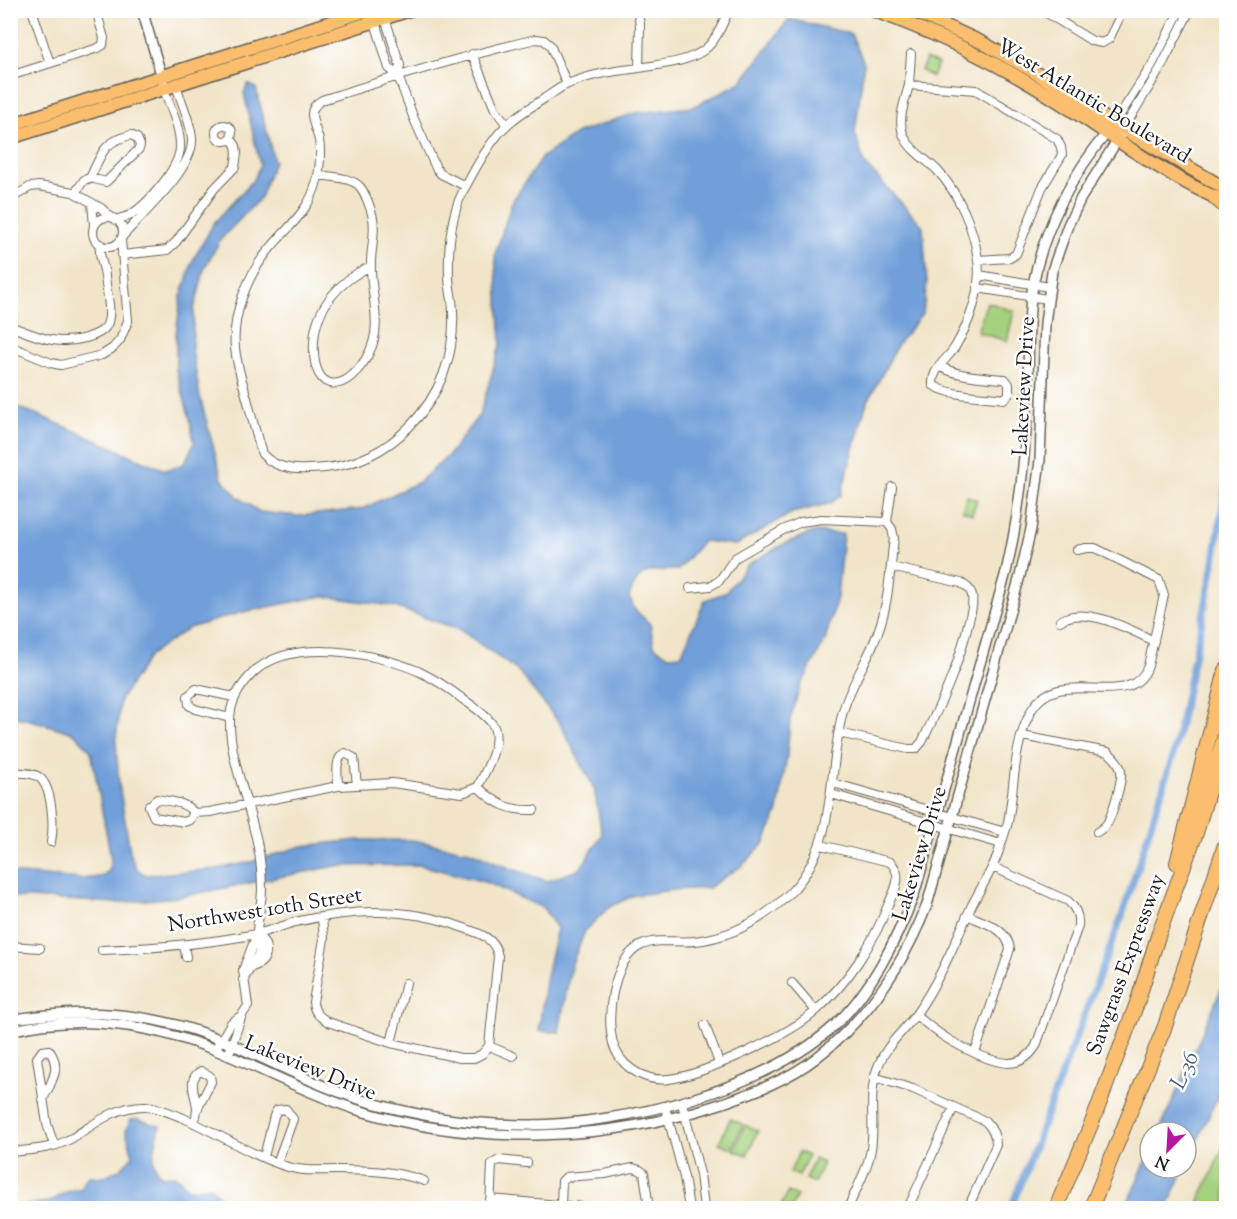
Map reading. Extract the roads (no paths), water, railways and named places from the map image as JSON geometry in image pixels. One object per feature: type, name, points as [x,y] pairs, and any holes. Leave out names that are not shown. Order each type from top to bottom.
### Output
[{"type":"highway","points":[[1159,933],[1227,670]]},
{"type":"highway","name":"Sawgrass Expressway","points":[[1056,1209],[1137,1003],[1159,933],[1196,833],[1227,731]]},
{"type":"highway","points":[[1091,1209],[1165,1026],[1227,842]]},
{"type":"main road","points":[[10,138],[163,83],[376,14],[410,10]]},
{"type":"main road","name":"West Atlantic Boulevard","points":[[872,10],[962,40],[1033,71],[1119,126],[1227,189]]},
{"type":"main road","name":"West Atlantic Boulevard","points":[[911,10],[962,40],[1117,141],[1223,203]]},
{"type":"main road","points":[[10,124],[163,83],[176,85],[376,14]]},
{"type":"street","points":[[32,10],[50,63]]},
{"type":"street","points":[[10,76],[104,45],[96,10]]},
{"type":"street","points":[[94,226],[101,219],[128,216],[158,190],[179,155],[180,146],[173,115],[142,10]]},
{"type":"street","points":[[637,10],[640,24],[639,68]]},
{"type":"street","points":[[1042,10],[1092,41],[1102,43],[1109,39],[1123,10]]},
{"type":"street","name":"Lakeview Drive","points":[[10,1031],[28,1026],[72,1022],[113,1023],[155,1031],[215,1050],[321,1097],[362,1111],[451,1130],[503,1135],[614,1130],[685,1116],[762,1088],[814,1060],[843,1036],[871,1006],[907,953],[927,905],[1020,576],[1031,529],[1037,488],[1041,449],[1045,323],[1052,271],[1077,205],[1117,141],[1119,126],[1180,10]]},
{"type":"street","name":"Lakeview Drive","points":[[10,1020],[56,1013],[115,1013],[170,1022],[220,1039],[322,1086],[368,1102],[426,1116],[460,1121],[529,1125],[564,1123],[682,1103],[743,1081],[787,1060],[834,1026],[848,1011],[884,960],[900,930],[914,895],[989,634],[1013,544],[1023,485],[1029,319],[1033,285],[1042,250],[1075,178],[1106,134],[1119,126],[1160,69],[1190,10]]},
{"type":"street","points":[[567,84],[550,45],[544,40],[536,39],[472,54],[398,76],[322,100],[315,105],[312,114],[319,141],[318,175],[314,191],[296,222],[267,252],[254,271],[237,318],[235,346],[239,374],[262,454],[270,463],[307,470],[357,461],[378,452],[401,436],[423,413],[438,389],[448,364],[453,338],[449,278],[450,244],[456,214],[465,186],[507,125],[533,105],[567,84],[597,74],[679,61],[704,50],[714,40],[728,12]]},
{"type":"street","points":[[376,14],[389,68],[398,76],[436,168],[441,174],[465,186]]},
{"type":"street","points":[[472,54],[495,109],[507,125]]},
{"type":"street","points":[[911,54],[909,85],[901,115],[904,138],[947,182],[966,215],[978,260],[979,275],[965,328],[955,348],[939,366],[933,376],[933,385],[939,390],[1004,399],[1009,394],[1009,384],[1005,379],[968,375],[949,371],[939,366]]},
{"type":"street","points":[[10,326],[56,342],[71,342],[97,335],[105,328],[109,312],[102,256],[99,249],[122,238],[165,190],[180,170],[191,149],[192,137],[176,85]]},
{"type":"street","points":[[909,85],[976,90],[1057,139],[1062,147],[1062,155],[1042,188],[1016,254],[1010,258],[978,260]]},
{"type":"street","points":[[75,193],[84,180],[90,178],[106,182],[139,149],[137,138],[130,135],[110,142],[90,178]]},
{"type":"street","points":[[92,203],[94,236],[106,246],[122,254],[167,249],[176,242],[214,189],[235,167],[237,153],[231,138]]},
{"type":"street","points":[[318,175],[354,181],[361,188],[373,215],[374,232],[370,266],[376,327],[374,340],[369,353],[354,373],[337,384],[328,384],[322,380],[315,362],[315,328],[328,300],[355,273],[370,266]]},
{"type":"street","points":[[10,199],[30,187],[39,186],[75,193],[114,219],[123,229],[122,254],[128,321],[120,340],[102,356],[61,365],[10,346]]},
{"type":"street","points":[[979,275],[1049,287]]},
{"type":"street","points":[[977,288],[1047,299]]},
{"type":"street","points":[[886,522],[892,487]]},
{"type":"street","points":[[690,588],[710,586],[719,581],[735,558],[801,522],[821,519],[886,522],[892,529],[894,538],[891,567],[880,630],[842,714],[833,783],[821,845],[808,870],[791,892],[771,911],[746,926],[722,935],[694,941],[668,941],[640,945],[631,953],[623,963],[617,977],[610,1011],[610,1034],[624,1064],[646,1076],[668,1079],[719,1063],[800,1024],[837,991],[873,938],[892,897],[898,876],[897,869],[890,862],[821,845]]},
{"type":"street","points":[[848,1209],[870,1154],[874,1077],[887,1048],[916,1015],[938,978],[993,867],[1005,832],[1022,736],[1032,711],[1043,696],[1050,692],[1063,688],[1116,689],[1133,685],[1145,673],[1164,595],[1159,580],[1095,548],[1077,550]]},
{"type":"street","points":[[839,733],[908,749],[916,748],[922,742],[954,676],[972,605],[969,588],[961,583],[891,567]]},
{"type":"street","points":[[1060,621],[1074,615],[1111,621],[1154,641]]},
{"type":"street","points":[[989,634],[1002,639]]},
{"type":"street","points":[[194,813],[210,812],[247,805],[338,786],[392,783],[462,793],[478,787],[494,747],[496,736],[493,725],[448,687],[402,665],[367,656],[335,652],[313,652],[272,660],[255,671],[234,697],[230,718],[231,736],[247,805],[253,823],[262,887],[257,934],[243,970],[248,1006],[242,1015],[228,1056]]},
{"type":"street","points":[[230,718],[195,709],[189,705],[188,696],[196,689],[234,697]]},
{"type":"street","points":[[1022,736],[1108,752],[1119,763],[1122,777],[1109,821],[1097,832]]},
{"type":"street","points":[[338,786],[338,759],[341,754],[345,753],[354,758],[357,785]]},
{"type":"street","points":[[10,772],[33,775],[39,778],[47,789],[54,827],[51,842]]},
{"type":"street","points":[[833,783],[1005,832]]},
{"type":"street","points":[[478,787],[497,803],[509,808],[518,811],[534,810]]},
{"type":"street","points":[[831,794],[1001,844]]},
{"type":"street","points":[[157,799],[184,804],[189,806],[194,813],[190,820],[184,822],[154,817],[149,806],[157,799]]},
{"type":"street","points":[[916,1015],[943,1037],[997,1063],[1020,1062],[1032,1053],[1036,1046],[1079,918],[1077,911],[1068,901],[993,867]]},
{"type":"street","name":"Northwest 10th Street","points":[[102,950],[184,945],[257,934],[295,922],[341,913],[365,911],[422,915],[485,936],[496,948],[498,956],[489,1046]]},
{"type":"street","points":[[968,915],[1006,936],[1010,949],[975,1053]]},
{"type":"street","points":[[322,918],[324,939],[315,989],[314,1010],[328,1022],[391,1042],[460,1058],[474,1058],[482,1054],[489,1046],[513,1056]]},
{"type":"street","points":[[243,980],[251,967],[261,962],[267,950],[263,939],[257,934]]},
{"type":"street","points":[[184,945],[186,957]]},
{"type":"street","points":[[10,946],[40,948]]},
{"type":"street","points":[[391,1042],[406,983]]},
{"type":"street","points":[[792,983],[816,1011]]},
{"type":"street","points":[[215,1050],[231,1023],[242,1015]]},
{"type":"street","points":[[705,1025],[719,1063]]},
{"type":"street","points":[[807,1047],[814,1060]]},
{"type":"street","points":[[44,1099],[57,1064],[49,1050],[42,1051],[37,1058],[47,1125],[54,1144]]},
{"type":"street","points":[[874,1077],[913,1089],[985,1121],[994,1132],[996,1145],[968,1209]]},
{"type":"street","points":[[682,1103],[700,1174],[704,1209]]},
{"type":"street","points":[[10,1152],[42,1149],[71,1138],[109,1114],[146,1106],[161,1109],[194,1123],[290,1168],[354,1170],[411,1176],[424,1181]]},
{"type":"street","points":[[665,1107],[684,1177],[689,1209]]},
{"type":"street","points":[[908,1209],[954,1107]]},
{"type":"street","points":[[264,1157],[274,1116],[277,1110],[286,1109],[293,1119],[277,1163]]},
{"type":"street","points":[[194,1123],[198,1110]]},
{"type":"street","points":[[490,1209],[492,1164],[498,1160],[527,1163]]},
{"type":"street","points":[[561,1205],[562,1181],[566,1177],[633,1168],[644,1173],[649,1209]]},
{"type":"street","points":[[490,1199],[594,1209]]},
{"type":"water","points":[[789,19],[851,34],[864,63],[855,133],[864,163],[923,226],[927,283],[923,313],[898,344],[866,405],[841,495],[831,503],[792,513],[736,545],[703,541],[678,570],[653,571],[642,576],[637,580],[629,597],[635,610],[650,624],[654,646],[669,656],[681,655],[705,600],[726,592],[748,564],[784,544],[813,532],[843,534],[837,597],[825,641],[800,687],[790,719],[778,811],[765,842],[743,865],[708,888],[635,895],[609,907],[585,931],[571,966],[559,1032],[539,1031],[545,980],[557,928],[543,908],[488,883],[420,865],[336,866],[178,897],[116,903],[11,897],[11,873],[80,879],[100,877],[109,871],[111,858],[91,751],[74,733],[11,716],[10,405],[165,470],[184,464],[194,443],[190,419],[176,370],[176,334],[181,297],[193,260],[214,223],[254,179],[260,165],[244,93],[248,84],[256,88],[274,161],[260,198],[221,239],[205,267],[194,310],[192,349],[200,397],[222,479],[238,497],[260,512],[298,516],[362,509],[419,482],[447,457],[480,414],[501,342],[495,254],[512,202],[542,157],[577,133],[635,113],[693,107],[741,82]],"holes":[[[323,596],[392,606],[460,630],[519,672],[560,724],[594,788],[602,835],[580,869],[547,881],[470,851],[412,840],[357,840],[302,846],[251,862],[216,869],[146,875],[137,869],[131,857],[119,784],[116,742],[120,700],[149,656],[189,628],[243,612]]]},
{"type":"water","name":"L-36","points":[[1226,978],[1226,1078],[1198,1140],[1198,1120],[1164,1120]]},
{"type":"water","points":[[137,1119],[160,1126],[154,1159],[157,1171],[162,1176],[175,1175],[190,1189],[210,1186],[228,1205],[256,1208],[11,1208],[52,1201],[68,1191],[82,1188],[89,1176],[103,1177],[120,1169],[133,1156],[126,1131],[130,1120]]},
{"type":"water","points":[[1138,1179],[1180,1180],[1167,1208],[1125,1208]]},
{"type":"waterway","points":[[1011,1208],[1122,916],[1173,756],[1212,574],[1226,486]]}]
